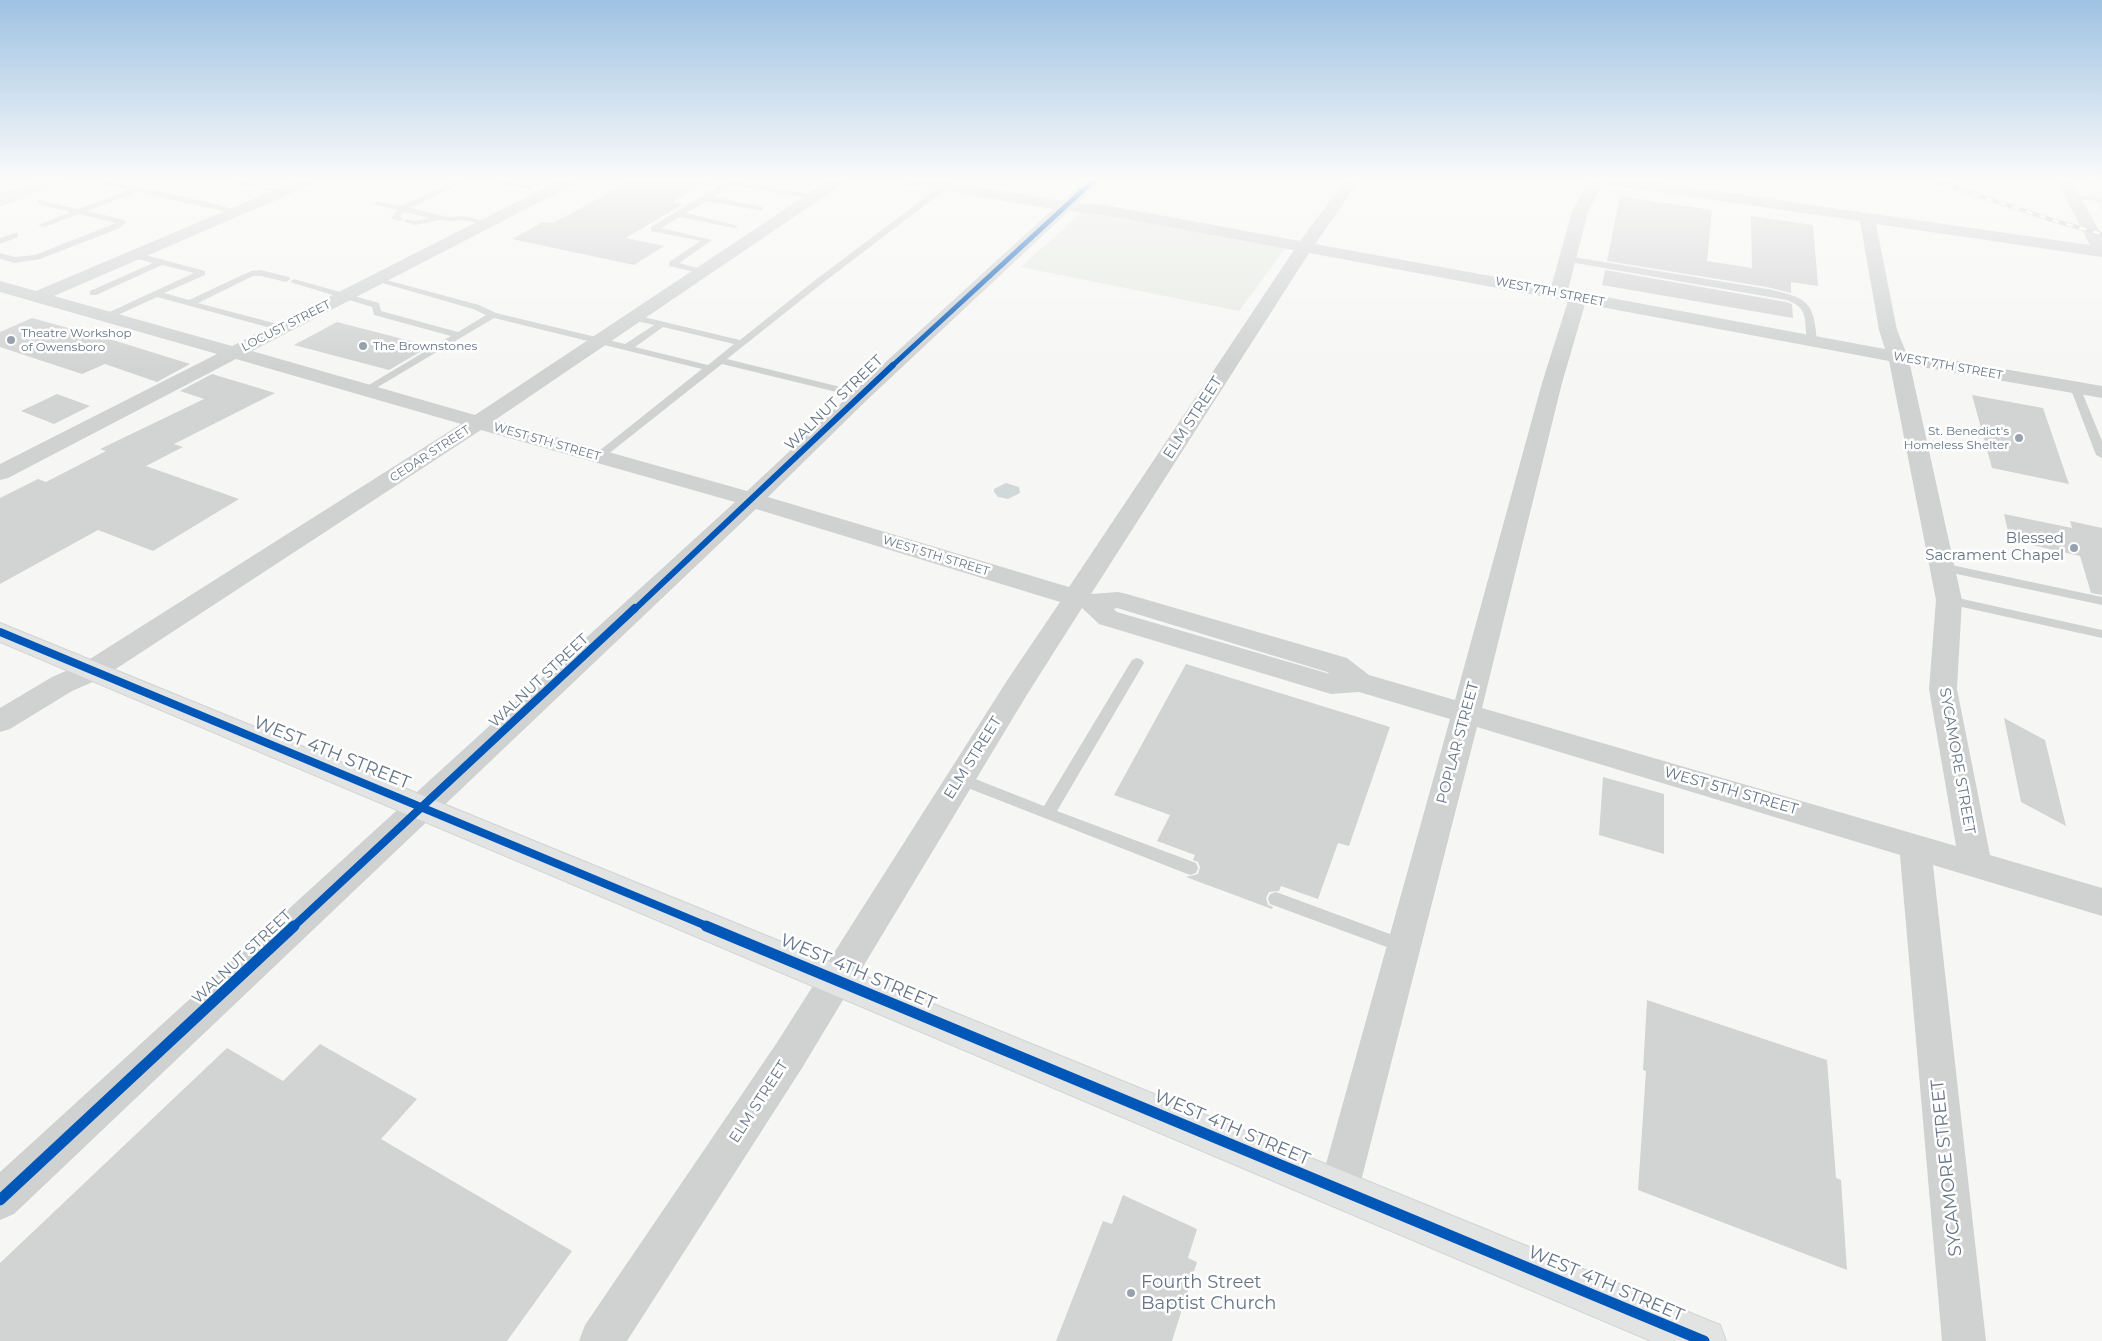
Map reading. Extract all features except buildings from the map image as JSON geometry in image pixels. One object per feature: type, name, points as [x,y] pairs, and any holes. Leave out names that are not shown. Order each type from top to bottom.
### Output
[{"type":"main road","name":"WEST 4TH STREET","points":[[0,632],[1704,1341]]},
{"type":"street","points":[[36,297],[163,243]]},
{"type":"street","name":"LOCUST STREET","points":[[0,473],[448,243]]},
{"type":"street","name":"CEDAR STREET","points":[[0,722],[62,684],[92,671],[478,422],[746,243]]},
{"type":"street","name":"WALNUT STREET","points":[[0,1200],[424,807],[1026,243]]},
{"type":"street","name":"WEST 7TH STREET","points":[[1285,243],[1898,357],[2102,392]]},
{"type":"street","name":"ELM STREET","points":[[601,1341],[789,1056],[1018,686],[1085,601],[1307,243]]},
{"type":"street","name":"POPLAR STREET","points":[[1339,1189],[1552,382],[1568,296],[1567,259],[1572,243]]},
{"type":"street","name":"SYCAMORE STREET","points":[[1872,243],[1888,330],[1898,357],[1949,600],[1943,689],[1975,862]]},
{"type":"street","points":[[2037,243],[2102,252]]},
{"type":"street","name":"WEST 5TH STREET","points":[[0,286],[752,500],[1085,601],[1108,618],[1294,673],[1332,684],[1359,682],[1975,862],[2102,902]]},
{"type":"street","name":"CEDAR STREET","points":[[0,743],[73,694],[92,671]]},
{"type":"street","name":"SYCAMORE STREET","points":[[1915,846],[1964,1341]]},
{"type":"lane","points":[[0,256],[12,260],[22,260],[47,254],[75,243]]},
{"type":"lane","points":[[704,243],[672,264],[704,271]]},
{"type":"lane","points":[[598,457],[824,277],[870,243]]},
{"type":"lane","points":[[106,316],[202,273],[134,255]]},
{"type":"lane","points":[[1567,259],[1791,297],[1802,302],[1808,308],[1812,341]]},
{"type":"lane","points":[[0,264],[12,260]]},
{"type":"lane","points":[[93,293],[162,262]]},
{"type":"lane","points":[[190,303],[251,274],[262,273],[346,295],[376,305],[377,313],[459,335]]},
{"type":"lane","points":[[191,278],[224,286]]},
{"type":"lane","points":[[376,280],[476,307],[493,314],[710,368]]},
{"type":"lane","points":[[156,294],[282,328]]},
{"type":"lane","points":[[366,390],[493,314]]},
{"type":"lane","points":[[635,318],[741,343]]},
{"type":"lane","points":[[628,347],[662,324]]},
{"type":"lane","points":[[719,360],[861,395]]},
{"type":"lane","points":[[2075,387],[2102,455]]},
{"type":"lane","points":[[1942,567],[2102,601]]},
{"type":"lane","points":[[1949,600],[2102,634]]},
{"type":"lane","points":[[1046,814],[1137,663]]},
{"type":"lane","points":[[960,779],[1046,814],[1190,868]]},
{"type":"lane","points":[[1276,899],[1403,946]]},
{"type":"shaded area","points":[[1048,243],[1268,243],[1287,246],[1239,311],[1021,267]]},
{"type":"shaded area","points":[[1006,483],[1019,487],[1020,493],[1008,499],[998,497],[994,489]]},
{"type":"cycle path","points":[[0,1200],[1026,243]]},
{"type":"cycle path","points":[[0,632],[1704,1341]]},
{"type":"place","name":"Theatre Workshop of Owensboro","points":[[11,340]]},
{"type":"place","name":"The Brownstones","points":[[363,346]]},
{"type":"place","name":"St. Benedict's Homeless Shelter","points":[[2019,438]]},
{"type":"place","name":"Blessed Sacrament Chapel","points":[[2074,548]]},
{"type":"place","name":"Fourth Street Baptist Church","points":[[1131,1293]]}]
